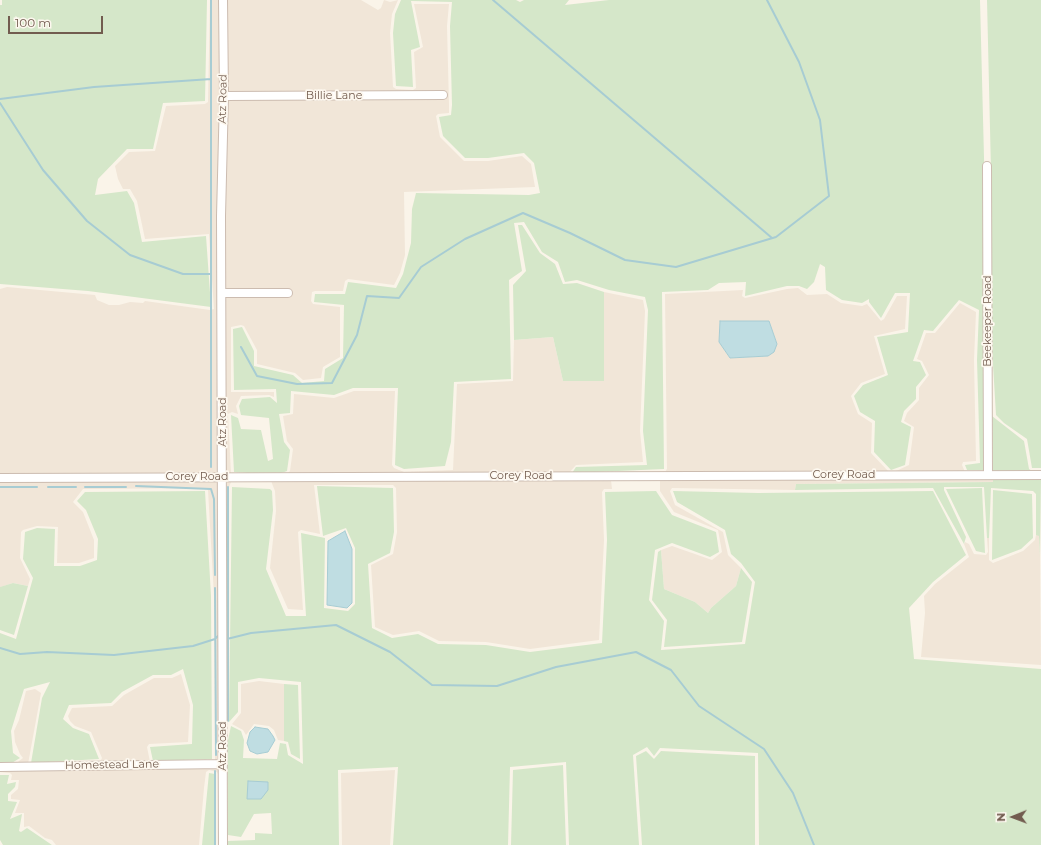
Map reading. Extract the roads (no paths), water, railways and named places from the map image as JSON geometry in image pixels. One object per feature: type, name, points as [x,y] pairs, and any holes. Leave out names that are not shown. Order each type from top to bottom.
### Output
[{"type":"street","name":"Atz Road","points":[[223,0],[224,96],[221,216],[223,845]]},
{"type":"street","name":"Billie Lane","points":[[224,96],[443,95]]},
{"type":"street","name":"Beekeeper Road","points":[[987,166],[988,475]]},
{"type":"street","points":[[222,293],[288,293]]},
{"type":"street","name":"Corey Road","points":[[0,478],[1041,475]]},
{"type":"street","name":"Homestead Lane","points":[[0,767],[223,764]]},
{"type":"water","points":[[720,321],[769,321],[777,344],[774,352],[768,356],[730,358],[719,342]]},
{"type":"water","points":[[345,531],[352,549],[352,603],[347,608],[327,605],[328,541]]},
{"type":"water","points":[[255,727],[268,729],[273,736],[275,740],[268,752],[257,754],[250,751],[247,743],[250,732]]},
{"type":"water","points":[[248,781],[268,782],[268,790],[261,799],[247,799]]},
{"type":"waterway","points":[[211,0],[211,467]]},
{"type":"waterway","points":[[493,0],[772,238]]},
{"type":"waterway","points":[[241,347],[257,376],[297,384],[332,383],[357,335],[367,296],[399,298],[421,267],[465,239],[523,213],[570,233],[625,260],[676,267],[776,237],[829,196],[820,120],[799,62],[767,0]]},
{"type":"waterway","points":[[0,99],[94,87],[211,79]]},
{"type":"waterway","points":[[0,103],[43,170],[87,221],[130,255],[183,274],[211,274]]},
{"type":"waterway","points":[[136,486],[211,489],[214,499],[215,575]]},
{"type":"waterway","points":[[0,487],[37,487]]},
{"type":"waterway","points":[[48,487],[76,487]]},
{"type":"waterway","points":[[85,487],[126,487]]},
{"type":"waterway","points":[[228,487],[228,721]]},
{"type":"waterway","points":[[215,588],[216,755]]},
{"type":"waterway","points":[[227,639],[251,633],[336,625],[390,652],[432,685],[497,686],[556,667],[636,652],[671,670],[699,706],[764,749],[793,793],[814,845]]},
{"type":"waterway","points":[[0,648],[20,654],[47,652],[114,655],[193,646],[215,639],[219,635]]},
{"type":"waterway","points":[[215,771],[215,845]]}]
